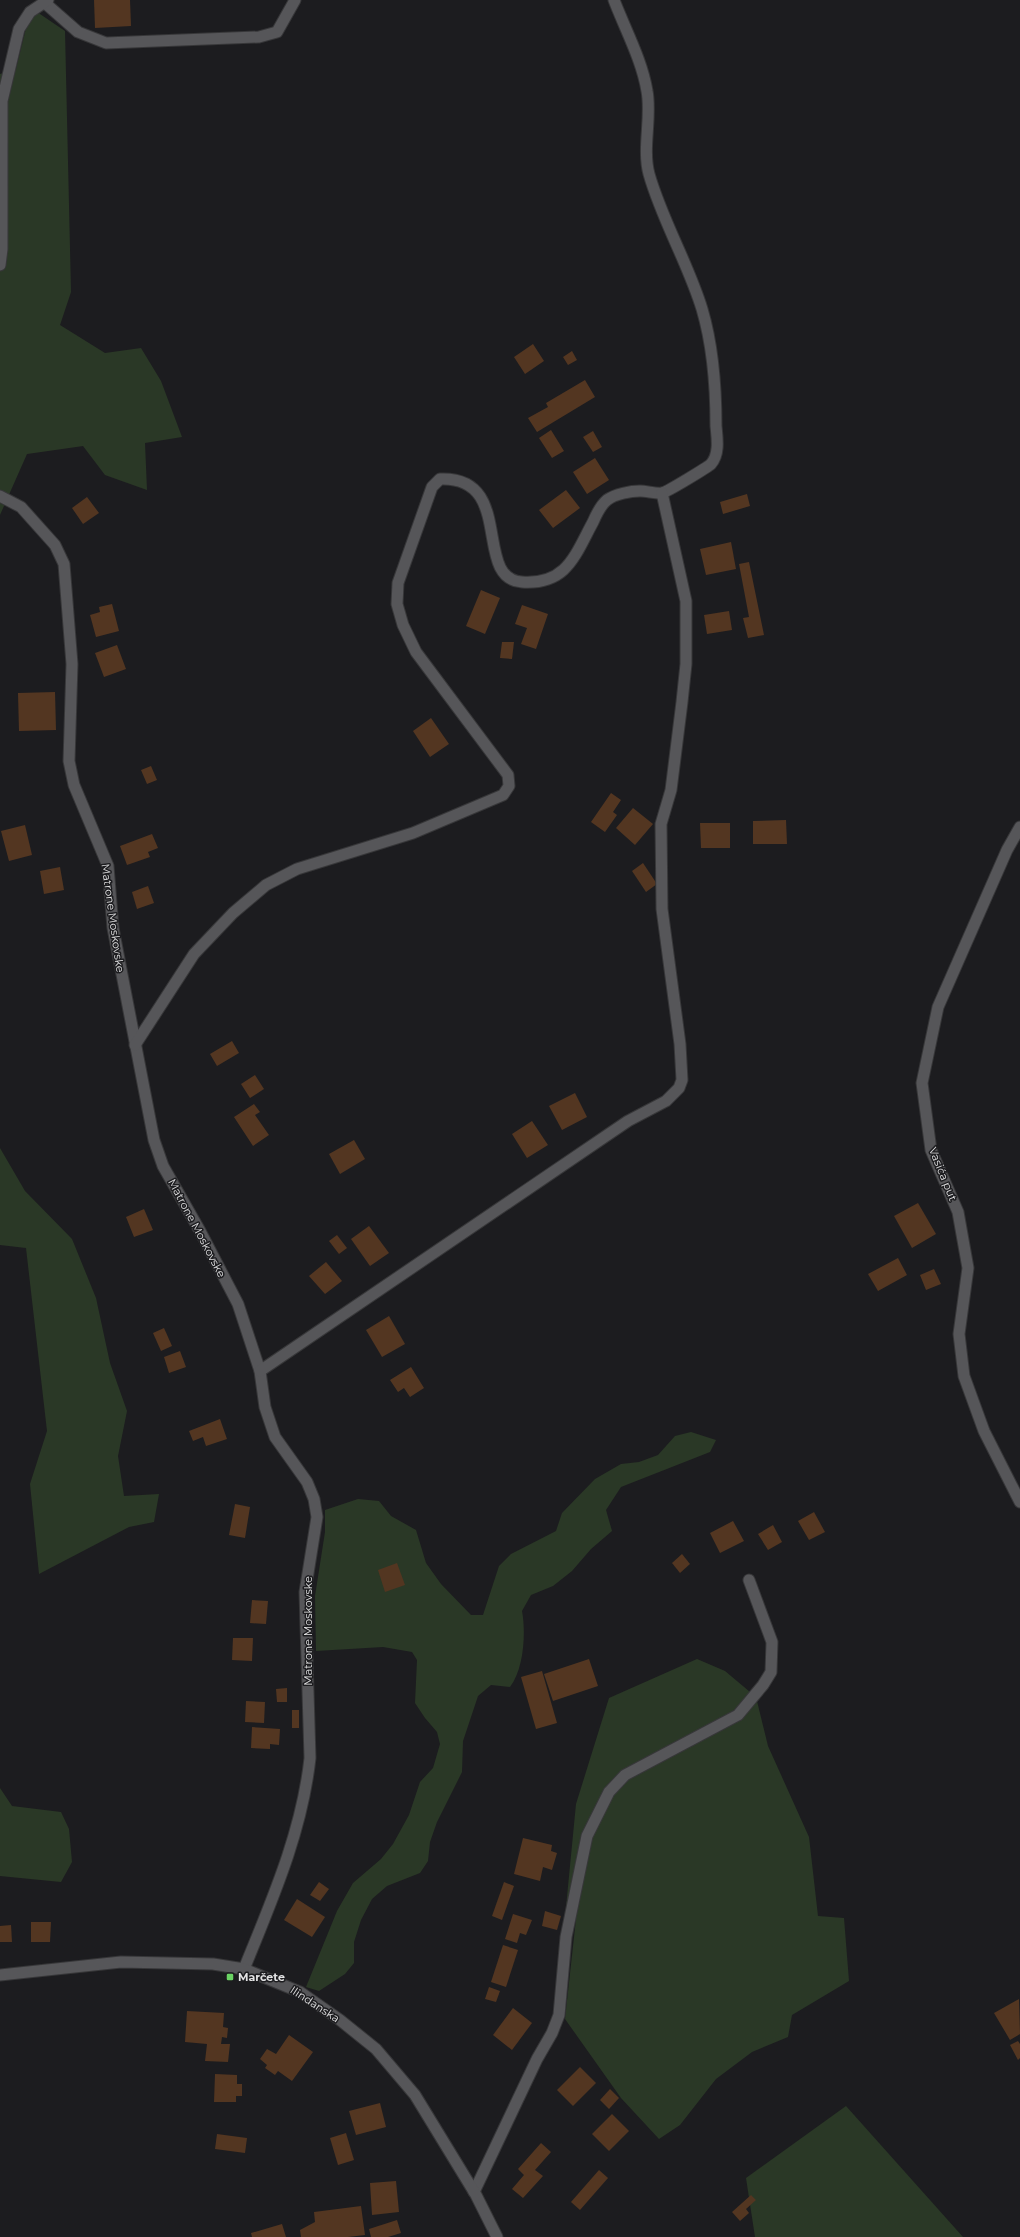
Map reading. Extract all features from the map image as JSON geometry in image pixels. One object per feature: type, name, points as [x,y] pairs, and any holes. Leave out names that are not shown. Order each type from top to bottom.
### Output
[{"type":"street","points":[[0,265],[2,249],[2,101],[19,29],[30,12],[46,2],[78,32],[106,43],[259,37],[277,32],[295,0]]},
{"type":"street","points":[[135,1045],[194,954],[233,913],[266,885],[297,869],[413,833],[503,795],[509,786],[508,775],[416,652],[402,625],[397,604],[398,583],[432,487],[440,479],[454,478],[466,483],[480,494],[487,511],[495,555],[501,570],[514,581],[524,582],[542,580],[560,575],[570,565],[596,515],[607,500],[622,494],[638,491],[662,493],[711,464],[717,454],[716,387],[702,309],[648,170],[648,92],[614,0]]},
{"type":"street","points":[[260,1371],[628,1121],[666,1101],[679,1088],[682,1080],[680,1044],[662,909],[661,824],[671,790],[682,702],[686,664],[686,601],[662,493]]},
{"type":"street","name":"Matrone Moskovske","points":[[0,496],[21,507],[55,545],[64,564],[72,664],[69,761],[74,785],[108,866],[112,928],[154,1140],[163,1166],[200,1230],[238,1304],[260,1371],[265,1407],[275,1437],[307,1482],[314,1499],[317,1516],[305,1592],[310,1758],[308,1772],[300,1813],[285,1868],[244,1969]]},
{"type":"street","name":"Vasića put","points":[[1020,827],[1007,850],[938,1007],[922,1083],[931,1150],[958,1212],[968,1268],[958,1334],[964,1376],[984,1431],[1020,1502]]},
{"type":"street","points":[[474,2192],[537,2059],[552,2033],[559,2015],[566,1937],[587,1836],[608,1792],[624,1775],[738,1715],[763,1685],[771,1672],[772,1642],[749,1580]]},
{"type":"street","name":"Ilindanska","points":[[0,1975],[121,1962],[205,1964],[244,1969],[300,1992],[340,2020],[376,2049],[415,2095],[474,2192],[497,2237]]},
{"type":"green space","points":[[37,12],[65,31],[71,292],[60,325],[105,353],[141,348],[161,381],[182,437],[145,443],[147,490],[105,475],[83,446],[27,454],[0,515],[0,74],[16,69],[27,24]]},
{"type":"green space","points":[[0,1148],[25,1191],[72,1239],[96,1298],[110,1363],[127,1411],[118,1456],[124,1496],[159,1494],[154,1522],[129,1527],[39,1574],[30,1484],[47,1431],[26,1248],[0,1245]]},
{"type":"green space","points":[[691,1432],[716,1440],[710,1452],[621,1487],[606,1510],[612,1531],[591,1549],[572,1571],[553,1586],[531,1595],[522,1611],[524,1629],[523,1650],[515,1679],[510,1687],[491,1685],[478,1696],[463,1741],[462,1772],[437,1822],[430,1842],[428,1861],[420,1873],[387,1886],[372,1899],[361,1920],[354,1942],[354,1963],[345,1974],[319,1991],[306,1987],[337,1911],[353,1883],[381,1859],[393,1844],[409,1815],[420,1782],[433,1768],[440,1744],[437,1732],[415,1703],[417,1660],[412,1652],[383,1647],[316,1651],[315,1596],[325,1532],[325,1510],[358,1499],[379,1501],[391,1516],[416,1530],[426,1563],[441,1584],[471,1615],[483,1615],[499,1566],[511,1554],[556,1531],[562,1513],[595,1479],[621,1464],[639,1462],[658,1455],[675,1436]]},
{"type":"green space","points":[[697,1659],[725,1671],[756,1697],[768,1746],[809,1837],[818,1916],[844,1918],[849,1981],[792,2015],[788,2037],[752,2052],[716,2079],[680,2125],[659,2139],[621,2098],[565,2019],[576,1919],[566,1907],[576,1804],[609,1698]]},
{"type":"green space","points":[[0,1788],[12,1806],[61,1812],[69,1829],[72,1862],[61,1882],[0,1876]]},
{"type":"green space","points":[[846,2106],[963,2237],[755,2237],[746,2178]]},
{"type":"building","points":[[94,0],[130,0],[131,26],[95,28]]},
{"type":"building","points":[[533,344],[544,361],[525,374],[514,357]]},
{"type":"building","points":[[572,351],[577,360],[568,365],[563,357]]},
{"type":"building","points":[[585,380],[595,397],[537,432],[528,418],[548,407],[546,403]]},
{"type":"building","points":[[551,430],[564,451],[552,458],[539,438]]},
{"type":"building","points":[[593,431],[602,447],[593,452],[583,437]]},
{"type":"building","points":[[595,458],[609,480],[587,494],[573,472]]},
{"type":"building","points":[[566,490],[580,508],[553,528],[539,510]]},
{"type":"building","points":[[747,494],[750,506],[723,514],[720,502]]},
{"type":"building","points":[[87,497],[99,513],[83,524],[72,508]]},
{"type":"building","points":[[731,542],[736,569],[706,575],[700,549]]},
{"type":"building","points":[[749,562],[764,635],[748,638],[743,618],[749,617],[739,564]]},
{"type":"building","points":[[481,590],[500,598],[485,634],[466,626]]},
{"type":"building","points":[[112,604],[119,631],[96,637],[90,615],[100,612],[99,607]]},
{"type":"building","points":[[522,605],[548,614],[536,649],[521,644],[527,628],[515,624]]},
{"type":"building","points":[[729,611],[732,630],[707,634],[704,615]]},
{"type":"building","points":[[502,642],[514,642],[512,659],[500,658]]},
{"type":"building","points":[[117,645],[126,669],[104,677],[95,653]]},
{"type":"building","points":[[55,692],[56,730],[19,731],[18,693]]},
{"type":"building","points":[[431,718],[449,744],[430,757],[413,731]]},
{"type":"building","points":[[151,766],[157,780],[147,784],[141,770]]},
{"type":"building","points":[[611,793],[621,800],[613,812],[617,815],[605,832],[591,822]]},
{"type":"building","points":[[633,808],[653,824],[635,845],[616,828]]},
{"type":"building","points":[[786,820],[787,844],[753,844],[753,821]]},
{"type":"building","points":[[700,823],[730,823],[730,848],[701,848]]},
{"type":"building","points":[[25,825],[32,855],[9,861],[1,831]]},
{"type":"building","points":[[152,834],[158,848],[148,852],[150,857],[127,865],[120,846]]},
{"type":"building","points":[[643,863],[657,884],[646,892],[632,871]]},
{"type":"building","points":[[60,867],[64,890],[44,894],[40,871]]},
{"type":"building","points":[[148,886],[154,903],[137,909],[132,892]]},
{"type":"building","points":[[232,1041],[239,1053],[217,1066],[210,1054]]},
{"type":"building","points":[[255,1075],[264,1089],[250,1098],[241,1084]]},
{"type":"building","points":[[575,1093],[587,1117],[562,1130],[549,1106]]},
{"type":"building","points":[[254,1104],[260,1112],[255,1115],[269,1135],[253,1146],[234,1117]]},
{"type":"building","points":[[532,1121],[548,1145],[527,1158],[512,1134]]},
{"type":"building","points":[[354,1140],[365,1159],[340,1174],[329,1154]]},
{"type":"building","points":[[918,1203],[936,1234],[912,1248],[894,1216]]},
{"type":"building","points":[[144,1209],[153,1230],[134,1237],[126,1217]]},
{"type":"building","points":[[369,1226],[389,1253],[370,1266],[351,1239]]},
{"type":"building","points":[[337,1235],[347,1248],[339,1254],[329,1241]]},
{"type":"building","points":[[898,1258],[907,1275],[878,1291],[868,1274]]},
{"type":"building","points":[[326,1262],[342,1281],[325,1294],[309,1276]]},
{"type":"building","points":[[934,1269],[941,1284],[926,1290],[920,1275]]},
{"type":"building","points":[[389,1316],[405,1344],[382,1357],[366,1330]]},
{"type":"building","points":[[164,1328],[172,1346],[161,1351],[153,1333]]},
{"type":"building","points":[[180,1351],[186,1367],[169,1373],[164,1357]]},
{"type":"building","points":[[411,1367],[424,1388],[410,1397],[404,1388],[398,1392],[390,1380]]},
{"type":"building","points":[[220,1419],[227,1439],[206,1446],[203,1437],[193,1441],[189,1431]]},
{"type":"building","points":[[235,1504],[250,1507],[245,1538],[229,1535]]},
{"type":"building","points":[[814,1512],[825,1532],[809,1540],[798,1521]]},
{"type":"building","points":[[733,1521],[744,1541],[720,1553],[710,1533]]},
{"type":"building","points":[[773,1525],[782,1542],[768,1550],[758,1534]]},
{"type":"building","points":[[682,1554],[690,1564],[680,1573],[672,1563]]},
{"type":"building","points":[[397,1563],[405,1585],[385,1592],[378,1570]]},
{"type":"building","points":[[252,1600],[268,1601],[266,1624],[250,1623]]},
{"type":"building","points":[[233,1638],[253,1638],[252,1661],[232,1660]]},
{"type":"building","points":[[589,1659],[598,1686],[553,1701],[544,1674]]},
{"type":"building","points":[[542,1671],[557,1723],[536,1729],[521,1677]]},
{"type":"building","points":[[287,1688],[287,1702],[277,1702],[276,1689]]},
{"type":"building","points":[[246,1701],[265,1702],[264,1723],[245,1722]]},
{"type":"building","points":[[292,1710],[299,1710],[299,1728],[292,1728]]},
{"type":"building","points":[[252,1727],[280,1729],[279,1745],[270,1744],[270,1749],[251,1748]]},
{"type":"building","points":[[523,1838],[552,1845],[551,1851],[557,1853],[552,1870],[543,1867],[540,1881],[514,1874]]},
{"type":"building","points":[[319,1882],[329,1889],[320,1901],[310,1895]]},
{"type":"building","points":[[504,1882],[514,1886],[502,1920],[492,1916]]},
{"type":"building","points":[[297,1899],[325,1917],[312,1937],[284,1920]]},
{"type":"building","points":[[545,1911],[561,1916],[557,1930],[542,1926]]},
{"type":"building","points":[[513,1914],[532,1920],[526,1935],[520,1933],[517,1943],[505,1939]]},
{"type":"building","points":[[31,1922],[51,1922],[50,1942],[31,1942]]},
{"type":"building","points":[[11,1925],[12,1942],[0,1942],[0,1926]]},
{"type":"building","points":[[503,1945],[518,1950],[506,1987],[491,1982]]},
{"type":"building","points":[[489,1987],[500,1991],[496,2002],[485,1999]]},
{"type":"building","points":[[1019,1999],[1020,2034],[1010,2040],[994,2013]]},
{"type":"building","points":[[513,2008],[532,2023],[512,2050],[493,2035]]},
{"type":"building","points":[[187,2011],[224,2013],[223,2027],[228,2028],[227,2038],[222,2037],[221,2044],[230,2044],[228,2062],[205,2061],[207,2044],[185,2042]]},
{"type":"building","points":[[289,2035],[313,2052],[292,2081],[278,2071],[275,2075],[265,2068],[267,2065],[260,2059],[267,2049],[276,2054]]},
{"type":"building","points":[[1018,2041],[1020,2044],[1020,2058],[1018,2060],[1010,2045]]},
{"type":"building","points":[[580,2067],[596,2083],[573,2106],[557,2090]]},
{"type":"building","points":[[215,2074],[237,2075],[237,2084],[242,2084],[242,2096],[236,2096],[236,2102],[214,2102]]},
{"type":"building","points":[[610,2089],[619,2098],[609,2109],[600,2100]]},
{"type":"building","points":[[380,2103],[386,2127],[356,2135],[349,2111]]},
{"type":"building","points":[[612,2114],[629,2131],[609,2151],[592,2134]]},
{"type":"building","points":[[346,2133],[354,2160],[338,2165],[330,2138]]},
{"type":"building","points":[[217,2134],[247,2138],[245,2153],[215,2149]]},
{"type":"building","points":[[541,2143],[551,2152],[535,2170],[543,2176],[523,2198],[512,2189],[524,2175],[518,2169]]},
{"type":"building","points":[[599,2170],[608,2178],[580,2210],[571,2202]]},
{"type":"building","points":[[396,2181],[399,2212],[372,2215],[370,2183]]},
{"type":"building","points":[[751,2195],[756,2200],[746,2209],[749,2213],[740,2221],[732,2212]]},
{"type":"building","points":[[361,2206],[365,2235],[348,2237],[301,2237],[300,2230],[315,2222],[314,2212]]},
{"type":"building","points":[[397,2220],[401,2233],[388,2237],[371,2237],[369,2229]]},
{"type":"building","points":[[282,2224],[286,2237],[252,2237],[251,2233]]},
{"type":"place","name":"Marčete","points":[[230,1977]]}]
